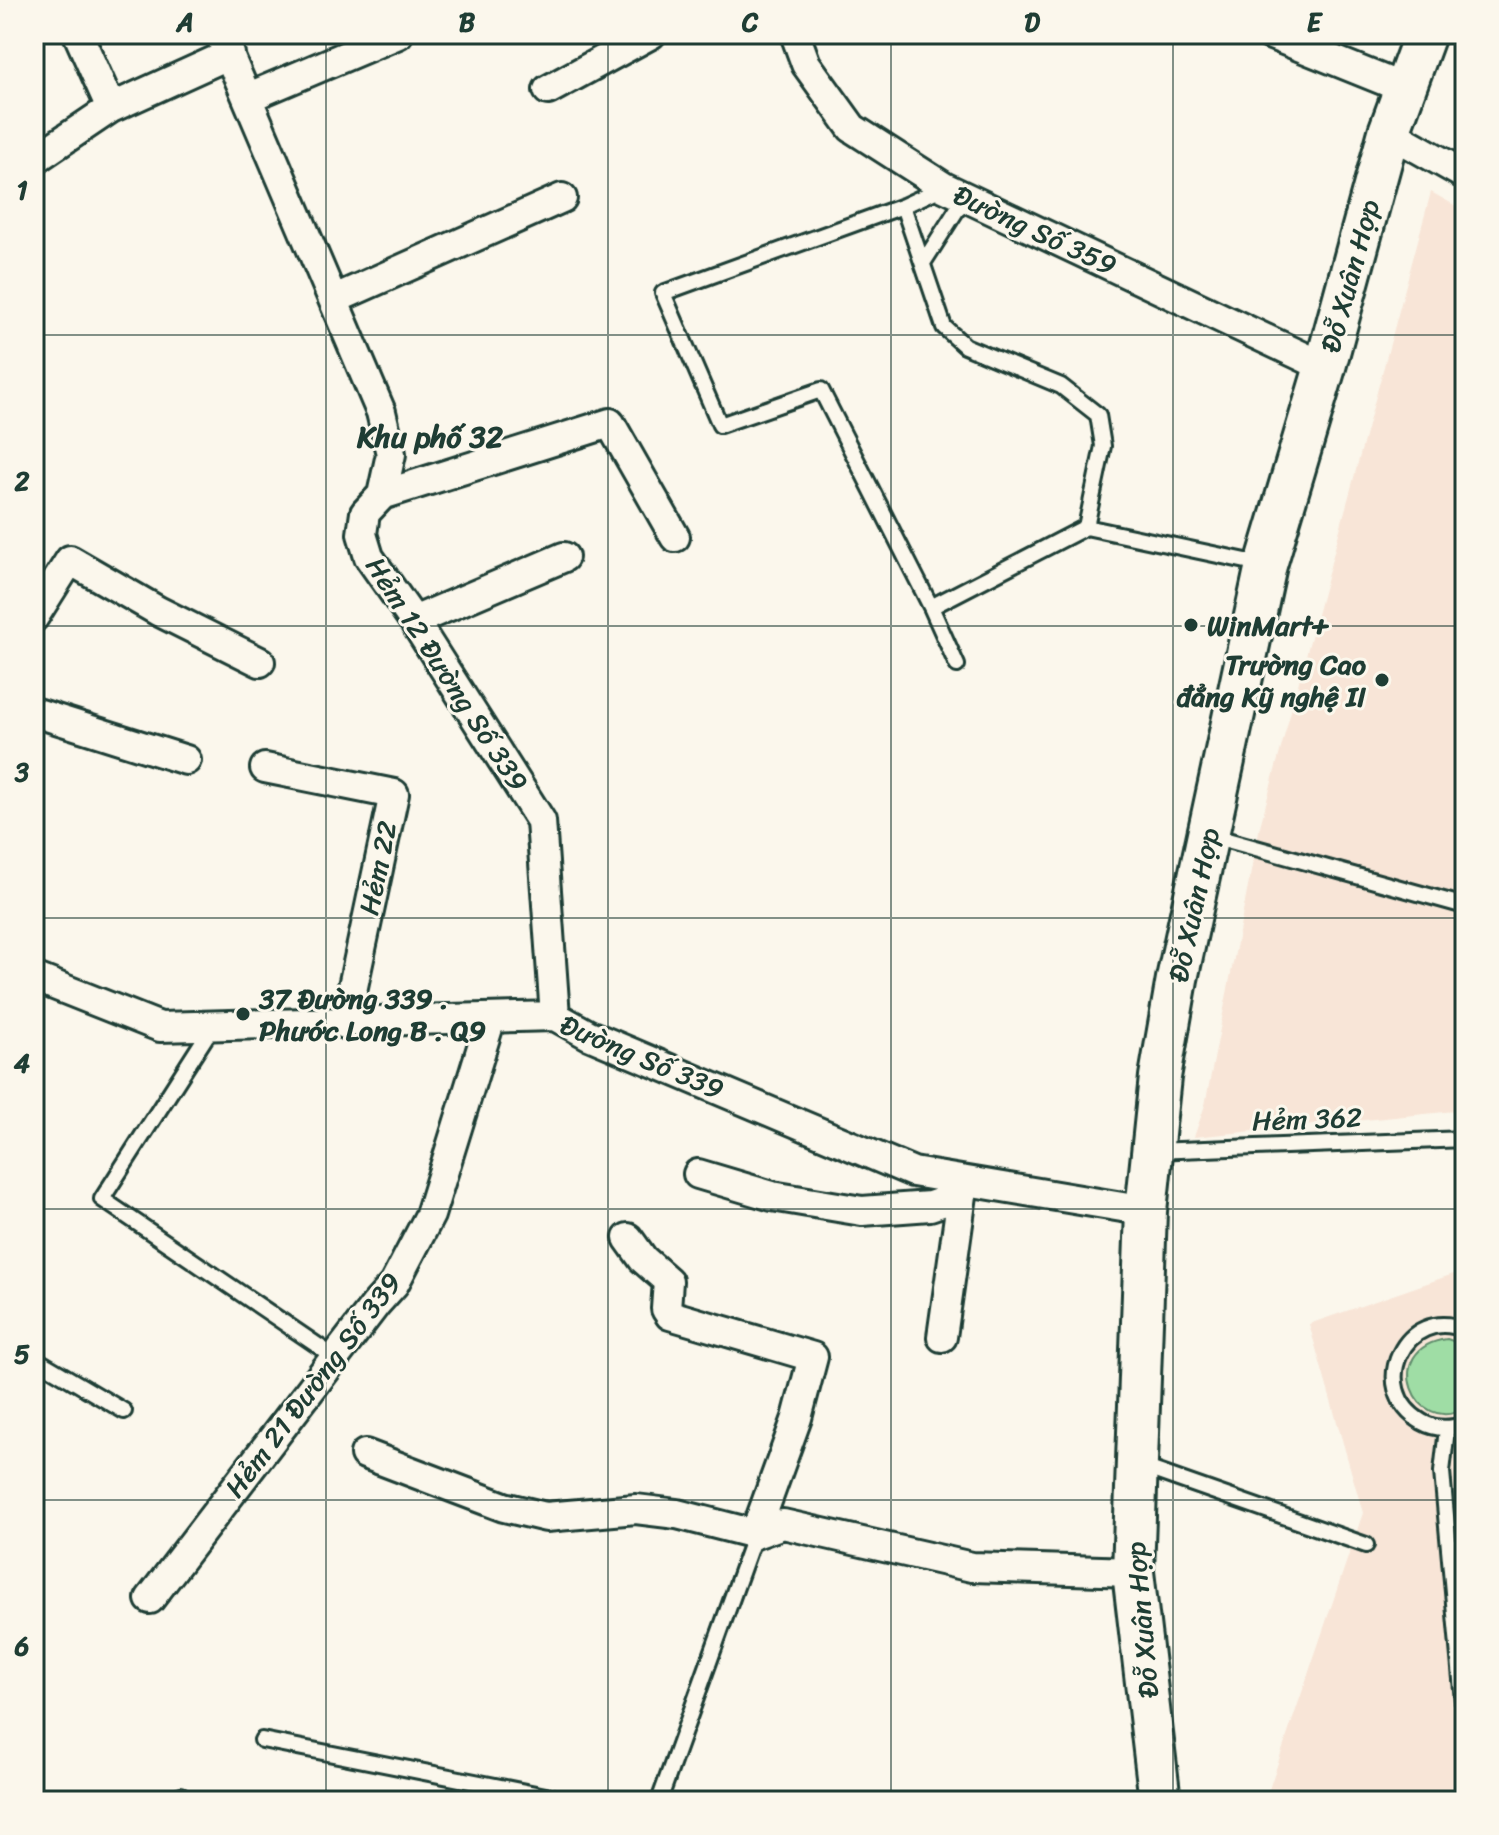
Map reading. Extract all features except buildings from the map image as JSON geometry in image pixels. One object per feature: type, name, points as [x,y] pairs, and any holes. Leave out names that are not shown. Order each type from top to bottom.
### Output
[{"type":"main road","name":"Đỗ Xuân Hợp","points":[[1160,1801],[1133,1572],[1146,1211],[1160,1077],[1177,979],[1266,565],[1325,367],[1389,132],[1425,34]]},
{"type":"street","points":[[78,34],[111,108]]},
{"type":"street","points":[[249,97],[398,34]]},
{"type":"street","points":[[548,90],[651,34]]},
{"type":"street","name":"Đường Số 359","points":[[795,34],[806,64],[852,128],[954,192],[1325,367]]},
{"type":"street","points":[[1269,34],[1403,88]]},
{"type":"street","points":[[34,160],[111,108],[225,44]]},
{"type":"street","name":"Hẻm 12 Đường Số 339","points":[[225,44],[381,412],[391,454],[382,495],[365,513],[362,534],[369,557],[414,621],[541,821],[555,1016]]},
{"type":"street","points":[[1389,132],[1465,175]]},
{"type":"street","points":[[335,299],[562,198]]},
{"type":"street","points":[[382,495],[610,423],[675,537]]},
{"type":"street","points":[[414,621],[564,557]]},
{"type":"street","points":[[34,617],[70,560],[158,611],[260,662]]},
{"type":"street","points":[[34,712],[186,760]]},
{"type":"street","name":"Hẻm 22","points":[[265,768],[394,794],[345,1024]]},
{"type":"street","name":"Đường Số 339","points":[[34,977],[160,1027],[555,1016],[589,1035],[913,1172],[963,1188],[1146,1211]]},
{"type":"street","name":"Hẻm 21 Đường Số 339","points":[[150,1599],[394,1284],[430,1215],[491,1018]]},
{"type":"street","points":[[698,1174],[772,1196],[862,1211],[930,1206],[963,1188]]},
{"type":"street","points":[[942,1337],[963,1188]]},
{"type":"street","points":[[628,1238],[643,1259],[668,1281],[666,1309],[670,1315],[813,1357],[797,1418],[755,1534]]},
{"type":"street","points":[[365,1454],[504,1507],[546,1517],[636,1509],[677,1514],[755,1534],[783,1524],[972,1567],[1133,1572]]},
{"type":"lane","points":[[954,192],[903,206],[663,293],[720,425],[821,390],[931,607],[957,665]]},
{"type":"lane","points":[[923,263],[954,192]]},
{"type":"lane","points":[[903,206],[944,327],[965,346],[1061,386],[1098,415],[1103,446],[1086,527]]},
{"type":"lane","points":[[931,607],[1086,527],[1266,565]]},
{"type":"lane","points":[[1208,835],[1465,904]]},
{"type":"lane","points":[[212,1027],[102,1199],[336,1358]]},
{"type":"lane","name":"Hẻm 362","points":[[1151,1151],[1465,1139]]},
{"type":"lane","points":[[1465,1330],[1443,1325],[1425,1329],[1410,1338],[1399,1352],[1394,1369],[1395,1388],[1401,1404],[1414,1417],[1429,1426],[1447,1429],[1465,1424]]},
{"type":"lane","points":[[34,1358],[124,1411]]},
{"type":"lane","points":[[1447,1429],[1442,1472],[1465,1723]]},
{"type":"lane","points":[[1137,1465],[1366,1545]]},
{"type":"lane","points":[[659,1801],[755,1534]]},
{"type":"lane","points":[[262,1740],[571,1801]]},
{"type":"shaded area","name":"Trường Cao đẳng Kỹ nghệ II","points":[[1431,192],[1465,211],[1465,1110],[1194,1137],[1205,1105],[1260,826]]},
{"type":"shaded area","points":[[1465,1270],[1465,1801],[1265,1801],[1363,1513],[1309,1324]]},
{"type":"green space","points":[[1447,1339],[1465,1345],[1465,1408],[1447,1414],[1431,1411],[1419,1402],[1411,1388],[1409,1373],[1414,1358],[1426,1346]]},
{"type":"place","name":"WinMart+","points":[[1191,625]]},
{"type":"place","name":"Trường Cao đẳng Kỹ nghệ II","points":[[1382,680]]},
{"type":"place","name":"37 Đường 339 . Phước Long B . Q9","points":[[243,1014]]},
{"type":"district","name":"Khu phố 32","points":[[430,437]]}]
